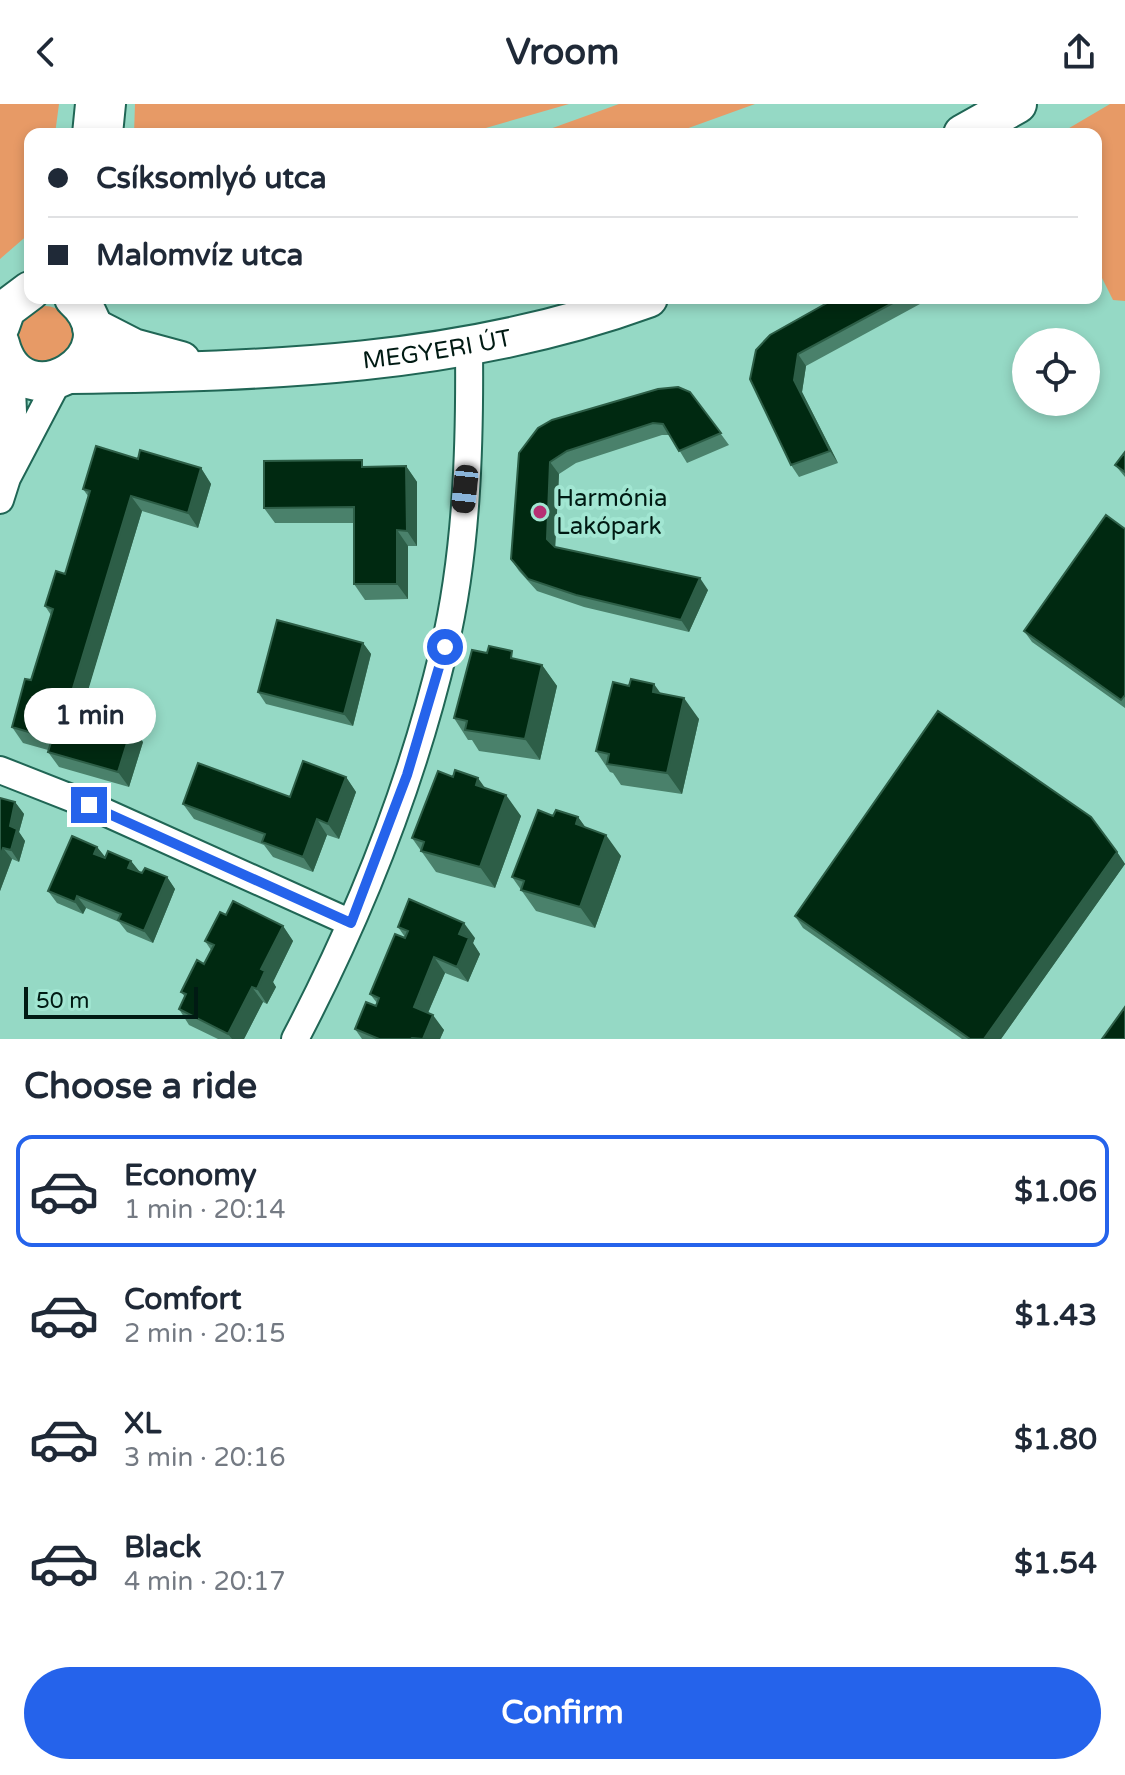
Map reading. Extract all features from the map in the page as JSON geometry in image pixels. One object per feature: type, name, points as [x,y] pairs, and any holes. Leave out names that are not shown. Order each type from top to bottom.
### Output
[{"type":"main road","points":[[974,128],[1017,104]]},
{"type":"main road","name":"MEGYERI ÚT","points":[[3,351],[33,380],[306,368],[469,347],[631,304]]},
{"type":"main road","name":"MEGYERI ÚT","points":[[79,306],[133,348],[223,371]]},
{"type":"main road","name":"MEGYERI ÚT","points":[[65,377],[88,354],[79,306]]},
{"type":"street","points":[[87,128],[89,104]]},
{"type":"street","points":[[110,128],[112,104]]},
{"type":"street","points":[[295,1039],[351,923],[404,783],[445,647],[465,489],[469,347]]},
{"type":"street","points":[[3,351],[13,412],[4,489]]},
{"type":"street","points":[[4,489],[65,377]]},
{"type":"street","points":[[0,770],[89,805],[351,923]]},
{"type":"shaded area","points":[[0,104],[59,104],[56,128],[24,128],[24,238],[0,259]]},
{"type":"shaded area","points":[[135,104],[569,104],[486,128],[134,128]]},
{"type":"shaded area","points":[[619,104],[755,104],[689,128],[553,128]]},
{"type":"shaded area","points":[[1110,104],[1125,104],[1125,301],[1113,300],[1102,278],[1102,128],[1069,128]]},
{"type":"shaded area","points":[[45,306],[65,314],[73,334],[65,354],[45,362],[25,354],[17,334],[25,314]]},
{"type":"building","points":[[825,304],[891,304],[798,354],[794,380],[830,451],[791,465],[750,379],[756,350],[770,335]]},
{"type":"building","name":"Harmónia Lakópark","points":[[678,387],[690,392],[721,433],[679,451],[663,424],[653,423],[567,451],[550,462],[547,539],[555,547],[700,578],[681,620],[576,595],[528,579],[511,559],[519,453],[538,428],[552,420],[658,389]]},
{"type":"building","points":[[96,446],[138,459],[140,450],[201,468],[188,513],[131,496],[67,708],[132,727],[118,772],[48,752],[52,739],[12,727],[25,679],[31,680],[53,609],[45,606],[56,571],[65,574],[90,491],[83,489]]},
{"type":"building","points":[[1125,452],[1125,472],[1115,465]]},
{"type":"building","points":[[362,460],[362,467],[406,466],[407,531],[397,530],[397,584],[354,584],[354,507],[264,508],[264,461]]},
{"type":"building","points":[[1106,515],[1125,529],[1125,695],[1121,700],[1024,631]]},
{"type":"building","points":[[277,620],[363,643],[344,714],[258,692]]},
{"type":"building","points":[[489,646],[512,651],[511,658],[542,665],[525,739],[465,730],[467,721],[454,718],[472,650],[487,653]]},
{"type":"building","points":[[631,679],[654,684],[653,692],[684,698],[667,773],[607,764],[609,754],[596,751],[613,682],[629,686]]},
{"type":"building","points":[[938,711],[1091,817],[1117,852],[984,1039],[970,1039],[795,916]]},
{"type":"building","points":[[303,761],[346,777],[328,824],[317,819],[303,857],[262,842],[265,834],[183,804],[198,763],[290,797]]},
{"type":"building","points":[[455,770],[478,778],[476,785],[506,795],[480,867],[421,851],[424,842],[412,838],[438,771],[453,777]]},
{"type":"building","points":[[0,798],[15,802],[10,826],[17,829],[11,850],[3,848],[0,857]]},
{"type":"building","points":[[538,810],[553,816],[556,810],[578,817],[576,824],[606,835],[580,907],[521,890],[524,881],[512,877]]},
{"type":"building","points":[[72,836],[97,847],[94,854],[105,858],[108,851],[131,861],[128,868],[142,873],[145,868],[167,877],[144,931],[118,920],[121,914],[77,896],[75,902],[48,891]]},
{"type":"building","points":[[409,899],[464,923],[459,934],[469,938],[457,967],[434,957],[414,1007],[433,1015],[423,1039],[379,1039],[355,1029],[366,1002],[376,1006],[379,998],[370,994],[395,934],[405,938],[408,931],[398,927]]},
{"type":"building","points":[[233,901],[283,926],[261,969],[265,971],[257,989],[252,987],[228,1034],[179,1009],[186,994],[181,992],[197,960],[204,964],[214,945],[205,941],[220,912],[226,915]]},
{"type":"building","points":[[1125,1007],[1125,1039],[1102,1039]]},
{"type":"place","name":"Harmónia Lakópark","points":[[540,512]]},
{"type":"route","points":[[89,805],[351,923],[421,734],[445,647]]}]
